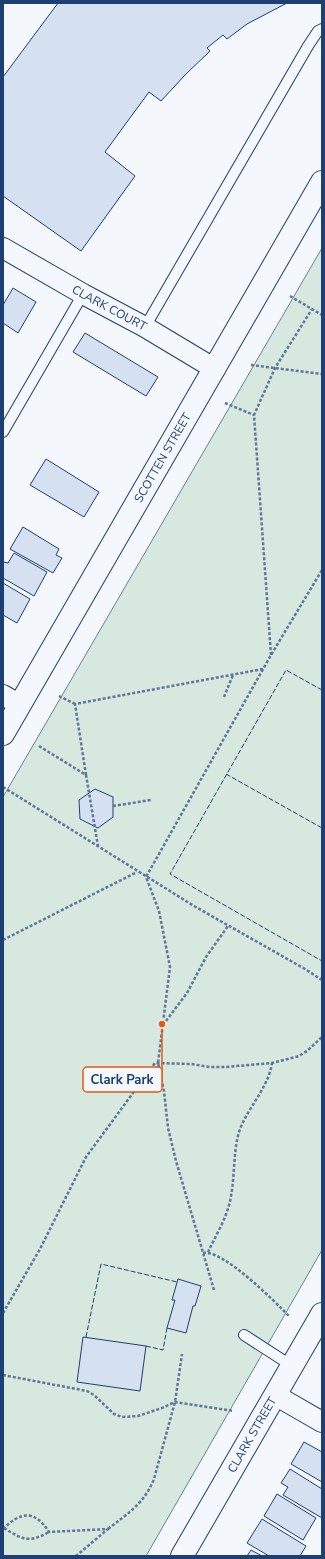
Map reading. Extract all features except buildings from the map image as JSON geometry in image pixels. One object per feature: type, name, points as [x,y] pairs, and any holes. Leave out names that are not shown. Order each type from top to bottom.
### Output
[{"type":"street","name":"SCOTTEN STREET","points":[[3,734],[12,700],[214,369],[322,182]]},
{"type":"street","name":"CLARK COURT","points":[[3,248],[83,294],[145,327],[214,369]]},
{"type":"street","name":"CLARK STREET","points":[[182,1556],[322,1314]]},
{"type":"street","points":[[275,1395],[322,1422]]},
{"type":"lane","points":[[145,327],[308,46],[318,31],[322,29]]},
{"type":"lane","points":[[3,432],[83,294]]},
{"type":"lane","points":[[244,1335],[292,1366]]},
{"type":"path","points":[[290,296],[322,315]]},
{"type":"path","points":[[271,655],[254,415],[275,368],[312,309]]},
{"type":"path","points":[[251,365],[322,374]]},
{"type":"path","points":[[225,403],[254,415]]},
{"type":"path","points":[[146,877],[271,655],[322,570]]},
{"type":"path","points":[[59,696],[75,704],[264,669]]},
{"type":"path","points":[[224,698],[233,674]]},
{"type":"path","points":[[75,704],[98,846]]},
{"type":"path","points":[[39,746],[86,775]]},
{"type":"path","points":[[3,787],[137,872],[322,980]]},
{"type":"path","points":[[113,806],[151,800]]},
{"type":"path","points":[[3,940],[137,872]]},
{"type":"path","points":[[146,877],[159,911],[170,967],[158,1063],[164,1091],[168,1128],[176,1161],[214,1290]]},
{"type":"path","points":[[162,1025],[187,993],[206,957],[228,926]]},
{"type":"path","points":[[3,1313],[40,1249],[86,1157],[156,1063],[191,1064],[210,1067],[272,1063],[299,1056],[307,1051],[322,1037]]},
{"type":"path","points":[[208,1252],[227,1211],[231,1198],[235,1151],[240,1132],[250,1109],[268,1079],[272,1063]]},
{"type":"path","points":[[204,1253],[208,1252],[223,1259],[242,1273],[274,1300],[289,1316]]},
{"type":"path","points":[[76,1556],[140,1503],[149,1490],[154,1479],[175,1402],[182,1354]]},
{"type":"path","points":[[3,1375],[87,1391],[94,1395],[114,1414],[122,1417],[138,1416],[175,1402],[234,1411]]},
{"type":"path","points":[[50,1532],[38,1519],[23,1515],[15,1518],[4,1528],[20,1538],[36,1539],[50,1532],[108,1529]]},
{"type":"shaded area","points":[[322,248],[322,1250],[146,1556],[3,1556],[3,797]]},
{"type":"fence","points":[[322,690],[286,670],[170,874],[322,961]]},
{"type":"fence","points":[[226,774],[322,828]]},
{"type":"fence","points":[[86,1337],[101,1264],[177,1282]]},
{"type":"fence","points":[[146,1346],[163,1350],[167,1328]]},
{"type":"place","name":"Clark Park","points":[[162,1024]]}]
